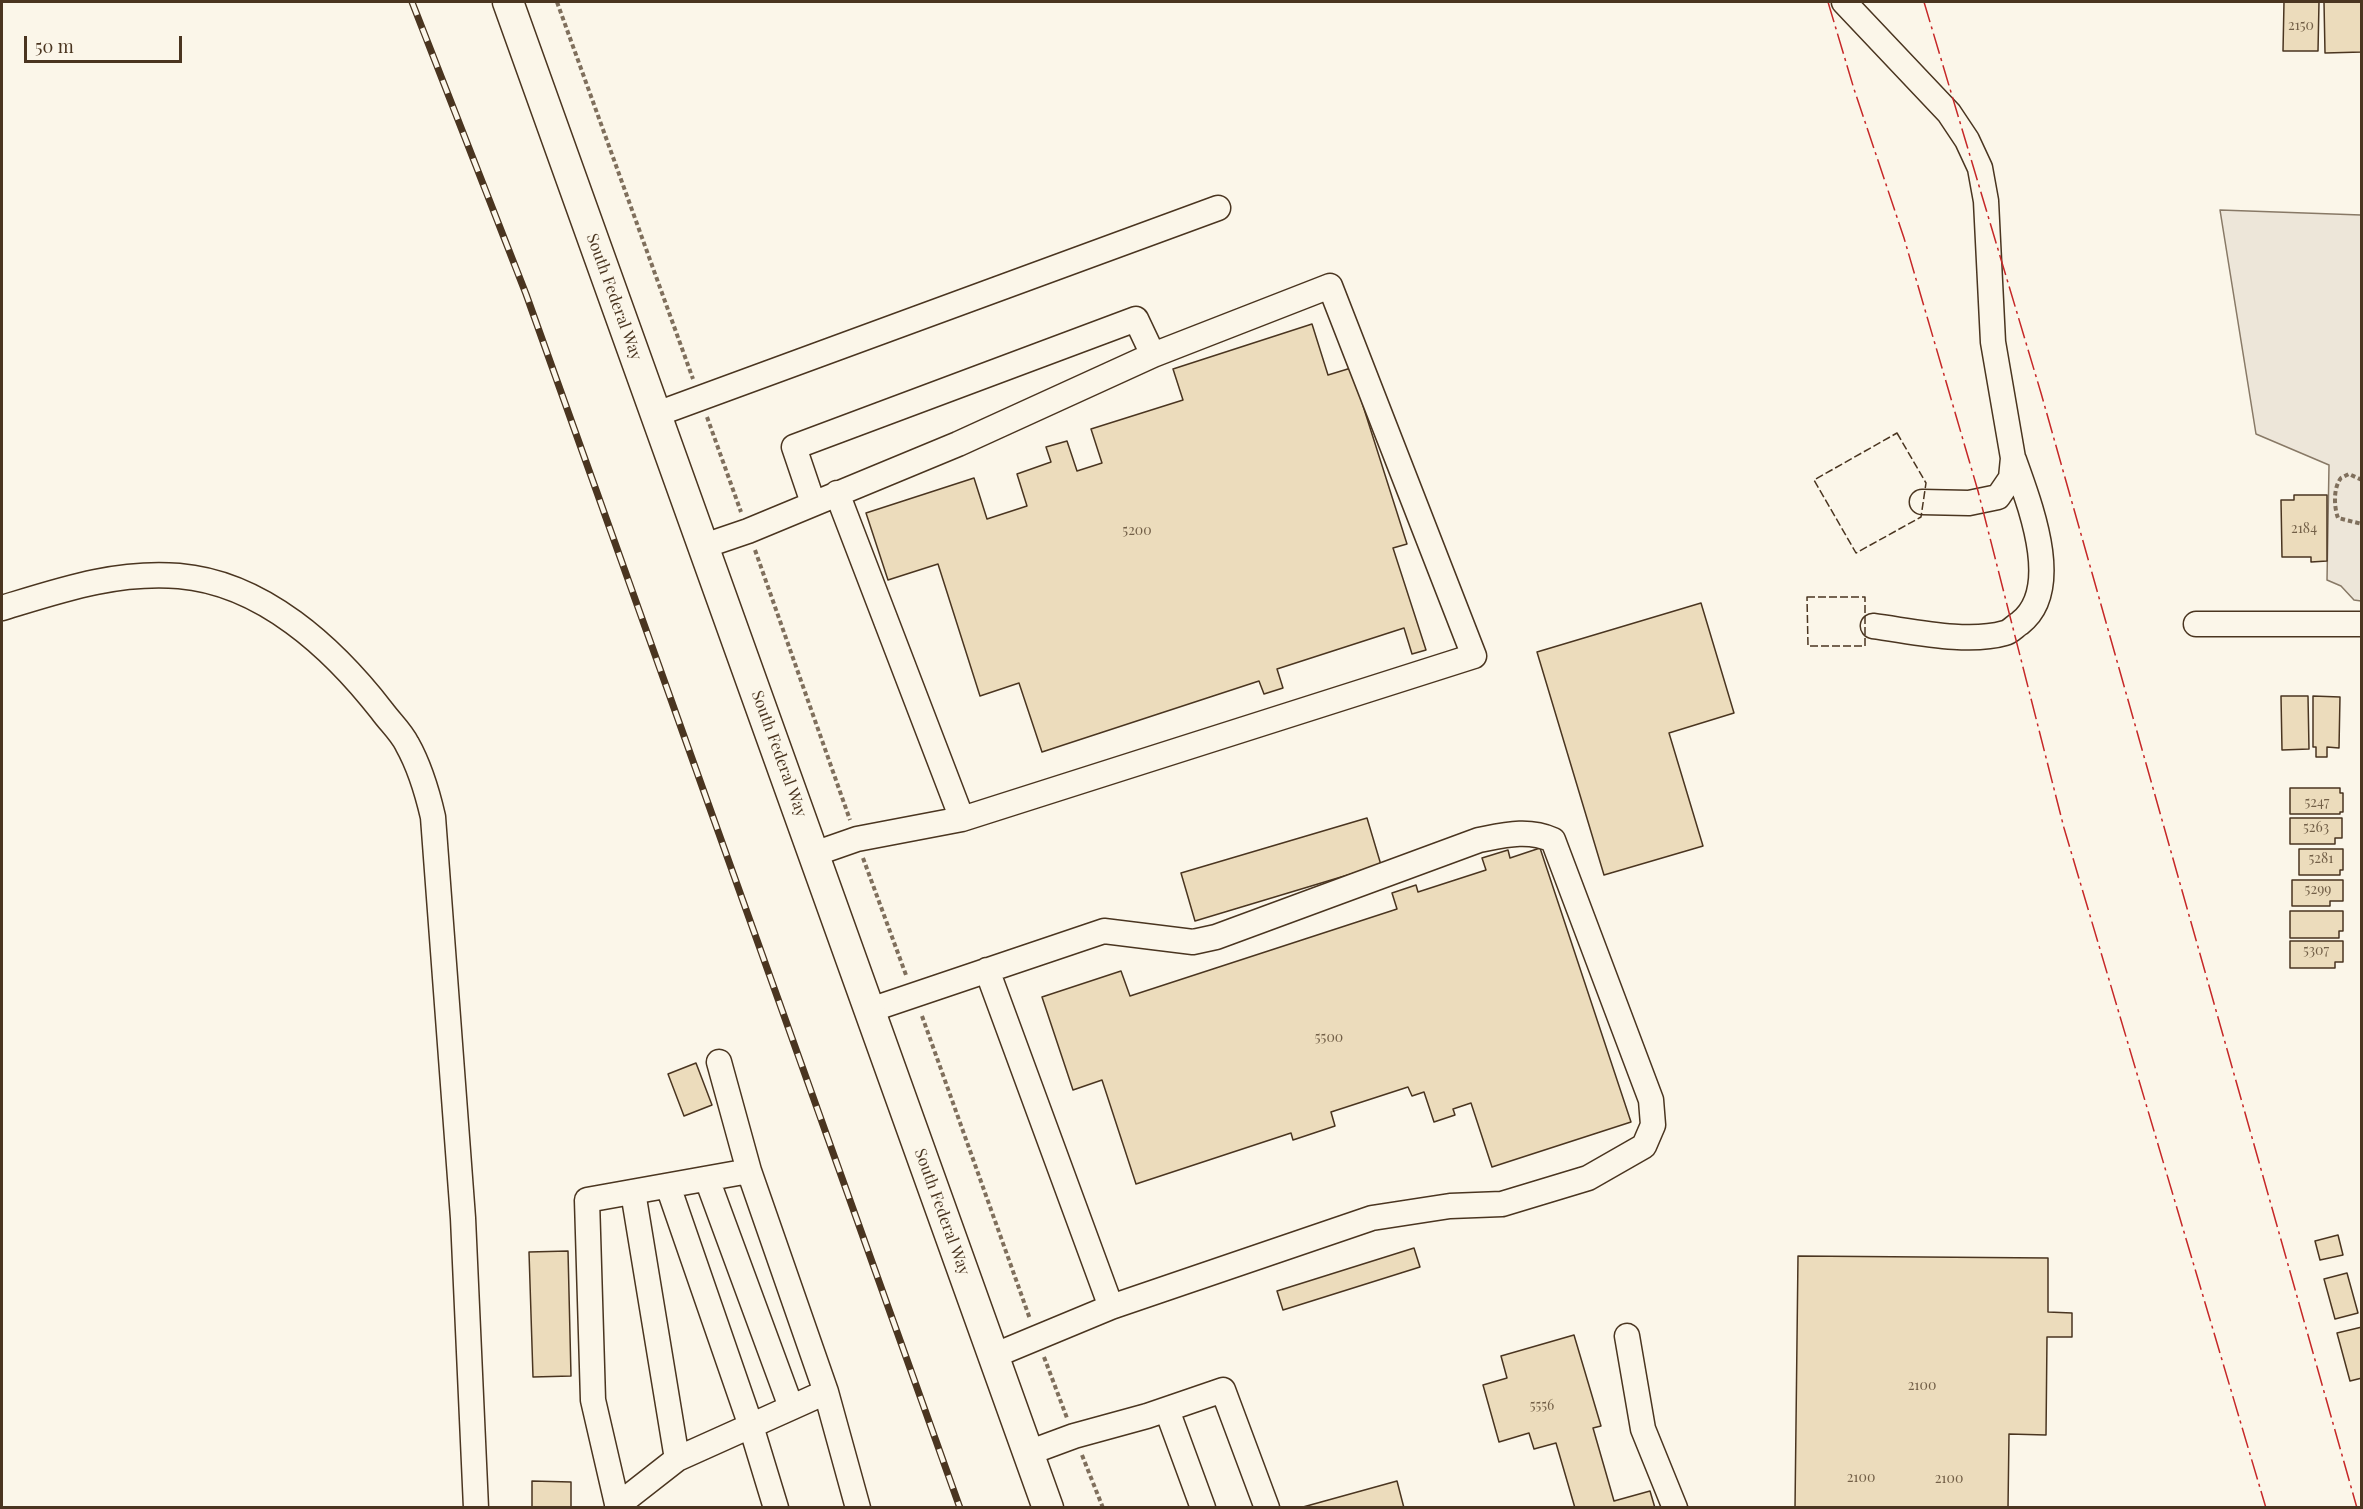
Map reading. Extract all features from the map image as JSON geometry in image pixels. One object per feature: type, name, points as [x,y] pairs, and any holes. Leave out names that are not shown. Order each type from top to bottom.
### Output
[{"type":"main road","name":"South Federal Way","points":[[508,2],[1048,1508]]},
{"type":"street","points":[[1844,2],[1949,113],[1967,140],[1980,168],[1986,201],[1993,342],[2013,458],[2034,517],[2042,570],[2037,602],[2026,618],[2006,633],[1961,638],[1873,626]]},
{"type":"street","points":[[657,414],[1218,208]]},
{"type":"street","points":[[704,546],[748,531],[958,444],[1153,356],[1330,286],[1474,656],[962,819],[857,839],[814,854]]},
{"type":"street","points":[[813,503],[794,447],[1136,319],[1153,356]]},
{"type":"street","points":[[1922,502],[1969,503],[1998,496],[2011,478],[2013,458]]},
{"type":"street","points":[[837,493],[962,819]]},
{"type":"street","points":[[2,609],[84,583],[132,576],[181,576],[231,588],[273,608],[308,634],[364,688],[406,742],[424,780],[433,817],[463,1218],[476,1508]]},
{"type":"street","points":[[2196,624],[2361,624]]},
{"type":"street","points":[[870,1010],[1104,931],[1184,941],[1216,937],[1479,840],[1514,834],[1539,834],[1553,840],[1651,1100],[1653,1125],[1644,1146],[1588,1178],[1502,1204],[1450,1206],[1372,1218],[1111,1307],[993,1356]]},
{"type":"street","points":[[987,970],[1111,1307]]},
{"type":"street","points":[[719,1062],[749,1172],[826,1392],[858,1508]]},
{"type":"street","points":[[749,1172],[587,1200],[593,1400],[617,1507],[677,1459],[826,1392]]},
{"type":"street","points":[[707,1179],[791,1407]]},
{"type":"street","points":[[668,1186],[751,1426],[776,1508]]},
{"type":"street","points":[[633,1192],[677,1459]]},
{"type":"street","points":[[1627,1336],[1643,1429],[1674,1508]]},
{"type":"street","points":[[1028,1453],[1074,1436],[1167,1410],[1223,1390],[1267,1508]]},
{"type":"street","points":[[1167,1410],[1203,1508]]},
{"type":"path","points":[[557,2],[1037,1338],[1103,1508]]},
{"type":"path","points":[[2361,480],[2349,474],[2341,478],[2337,487],[2335,505],[2341,521],[2361,524]]},
{"type":"shaded area","points":[[2220,210],[2361,215],[2361,601],[2354,600],[2341,586],[2327,580],[2329,465],[2256,434]]},
{"type":"building","points":[[2284,2],[2319,2],[2318,51],[2283,51]]},
{"type":"building","points":[[2324,2],[2362,2],[2362,52],[2325,53]]},
{"type":"building","points":[[1312,324],[1328,375],[1351,368],[1407,544],[1393,548],[1426,650],[1412,654],[1404,628],[1277,669],[1283,688],[1264,694],[1259,681],[1042,752],[1019,683],[980,696],[938,564],[888,580],[866,513],[974,478],[987,519],[1027,506],[1017,474],[1051,462],[1046,447],[1067,441],[1077,471],[1102,463],[1091,429],[1183,400],[1173,369]]},
{"type":"building","points":[[2294,495],[2327,495],[2327,561],[2311,562],[2311,557],[2282,557],[2281,500],[2294,500]]},
{"type":"building","points":[[1701,603],[1734,713],[1669,733],[1703,846],[1604,875],[1537,652]]},
{"type":"building","points":[[2281,696],[2308,696],[2309,749],[2282,750]]},
{"type":"building","points":[[2313,696],[2340,697],[2339,748],[2327,747],[2327,757],[2316,757],[2316,747],[2313,747]]},
{"type":"building","points":[[2290,788],[2340,788],[2340,793],[2343,793],[2343,812],[2340,814],[2290,814]]},
{"type":"building","points":[[1367,818],[1381,865],[1195,921],[1181,873]]},
{"type":"building","points":[[2290,818],[2342,818],[2342,838],[2335,838],[2335,844],[2290,844]]},
{"type":"building","points":[[1540,848],[1631,1122],[1492,1167],[1471,1103],[1453,1109],[1455,1115],[1434,1122],[1424,1092],[1412,1096],[1408,1087],[1331,1112],[1335,1126],[1293,1140],[1291,1133],[1136,1184],[1102,1080],[1073,1090],[1042,997],[1121,971],[1130,996],[1397,909],[1392,893],[1416,885],[1418,892],[1486,870],[1482,858],[1508,850],[1510,858]]},
{"type":"building","points":[[2299,849],[2343,849],[2343,870],[2340,870],[2340,875],[2299,875]]},
{"type":"building","points":[[2292,880],[2343,880],[2343,901],[2330,901],[2330,906],[2292,906]]},
{"type":"building","points":[[2290,911],[2343,911],[2343,931],[2339,931],[2339,938],[2290,938]]},
{"type":"building","points":[[2290,941],[2343,941],[2343,962],[2335,962],[2335,968],[2290,968]]},
{"type":"building","points":[[696,1063],[712,1105],[684,1116],[668,1074]]},
{"type":"building","points":[[2338,1235],[2343,1255],[2320,1260],[2315,1241]]},
{"type":"building","points":[[1414,1248],[1420,1267],[1283,1310],[1277,1291]]},
{"type":"building","points":[[568,1251],[571,1376],[533,1377],[529,1252]]},
{"type":"building","points":[[1798,1256],[2048,1258],[2048,1312],[2072,1313],[2072,1337],[2047,1337],[2046,1435],[2009,1434],[2008,1508],[1795,1508]]},
{"type":"building","points":[[2347,1273],[2358,1313],[2335,1319],[2324,1279]]},
{"type":"building","points":[[2362,1327],[2362,1378],[2350,1381],[2337,1333]]},
{"type":"building","points":[[1574,1335],[1601,1426],[1593,1428],[1614,1501],[1650,1491],[1655,1508],[1575,1508],[1556,1443],[1534,1449],[1529,1433],[1499,1442],[1483,1385],[1507,1378],[1501,1356]]},
{"type":"building","points":[[532,1481],[571,1482],[571,1508],[532,1508]]},
{"type":"building","points":[[1397,1481],[1404,1508],[1303,1507]]},
{"type":"railway","points":[[412,2],[526,294],[960,1508]]},
{"type":"fence","points":[[1897,433],[1926,483],[1921,517],[1856,553],[1814,480],[1897,433]]},
{"type":"fence","points":[[1807,597],[1865,597],[1865,646],[1808,646],[1807,597]]},
{"type":"power","points":[[1828,2],[1854,89],[1904,238],[1978,491],[2064,828],[2266,1508]]},
{"type":"power","points":[[1924,2],[2041,393],[2357,1508]]}]
